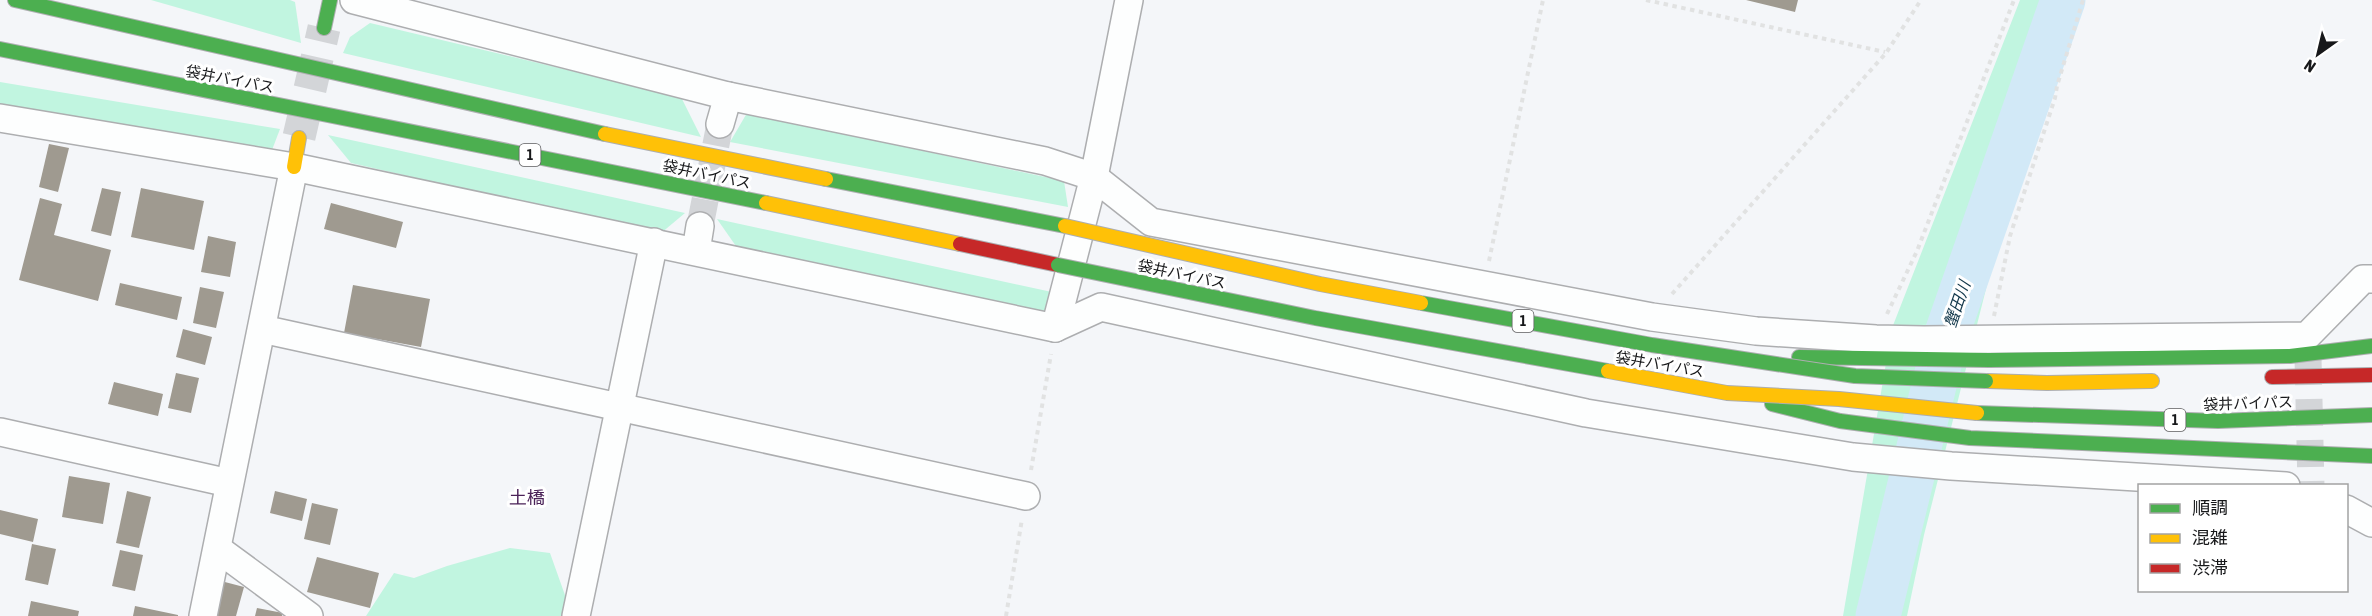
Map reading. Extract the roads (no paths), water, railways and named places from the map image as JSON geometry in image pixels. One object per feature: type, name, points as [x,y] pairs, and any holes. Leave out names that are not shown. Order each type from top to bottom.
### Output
[{"type":"main road","name":"袋井バイパス","points":[[15,0],[662,147],[1065,226],[1320,284],[1652,345],[1855,376],[2047,383],[2163,380]]},
{"type":"main road","points":[[43,0],[69,12]]},
{"type":"main road","points":[[324,28],[330,0]]},
{"type":"main road","name":"袋井バイパス","points":[[0,49],[652,179],[1058,266],[1315,318],[1727,393],[1839,399],[1977,413],[2218,422],[2372,415]]},
{"type":"main road","points":[[0,61],[57,62]]},
{"type":"main road","points":[[294,167],[299,138]]},
{"type":"main road","points":[[1734,357],[1985,347],[2290,356],[2372,346]]},
{"type":"main road","name":"袋井バイパス","points":[[2256,378],[2372,375]]},
{"type":"main road","points":[[1727,393],[1840,421],[1970,438],[2372,456]]},
{"type":"street","points":[[354,0],[728,96],[1046,161],[1094,177],[1151,222],[1652,317],[1756,331],[1985,347],[2307,336],[2363,279],[2372,279]]},
{"type":"street","points":[[1055,328],[1094,177],[1129,0]]},
{"type":"street","points":[[720,124],[728,96]]},
{"type":"street","points":[[0,118],[294,167],[654,242],[698,238],[1055,328],[1101,307],[1586,413],[1853,457],[1951,466],[2252,484]]},
{"type":"street","points":[[203,616],[294,167]]},
{"type":"street","points":[[576,616],[654,242]]},
{"type":"street","points":[[262,329],[1026,496]]},
{"type":"street","points":[[0,432],[229,483]]},
{"type":"street","points":[[2348,510],[2372,523]]},
{"type":"street","points":[[218,549],[309,616]]},
{"type":"waterway","name":"蟹田川","points":[[1878,616],[1946,336],[2063,0]]},
{"type":"tunnel","points":[[299,137],[324,28]]},
{"type":"tunnel","points":[[700,226],[720,124]]},
{"type":"tunnel","points":[[2308,358],[2311,484]]},
{"type":"district","name":"土橋","points":[[527,497]]}]
